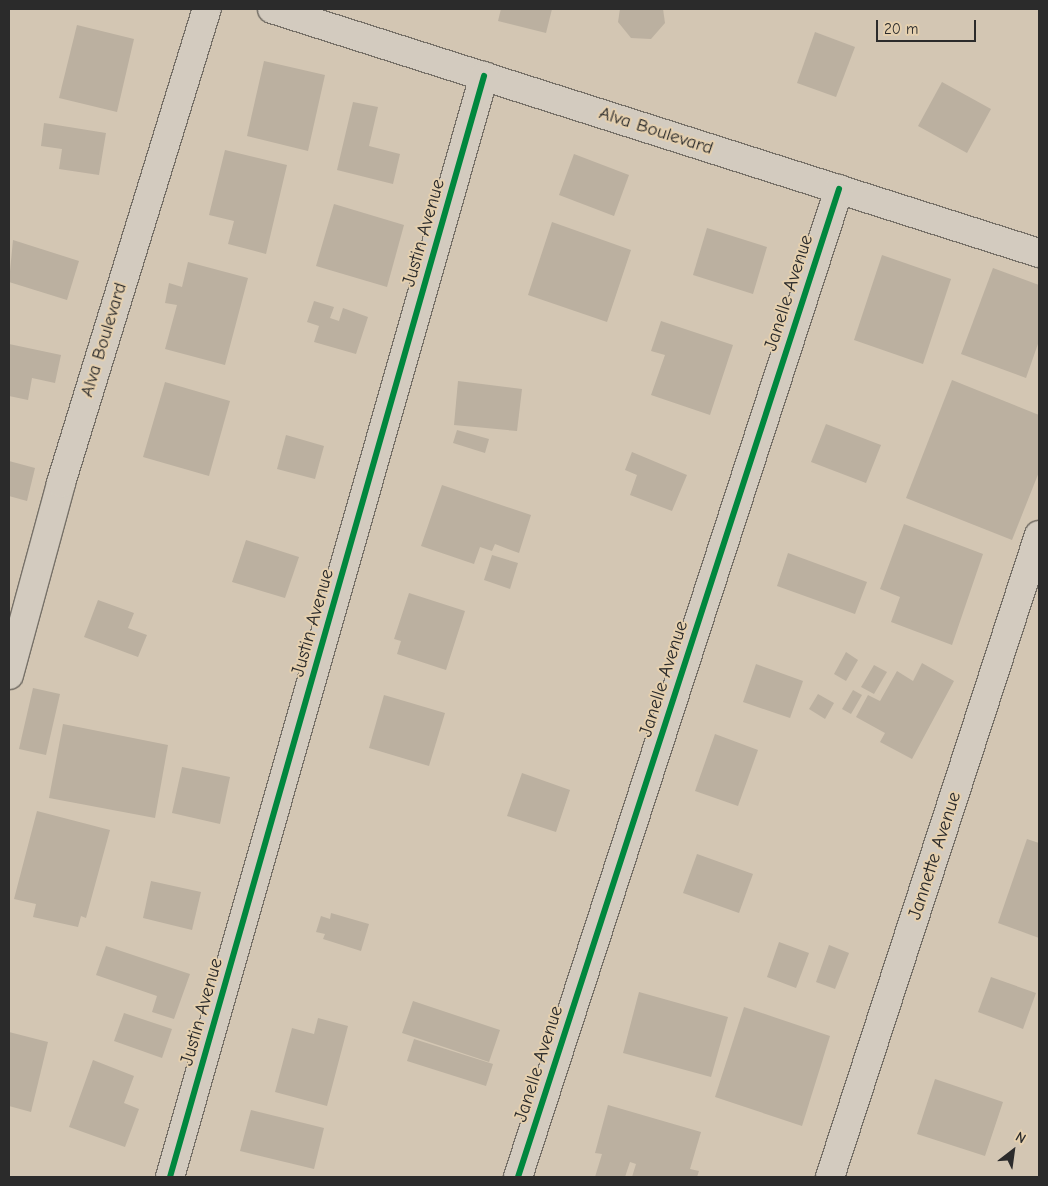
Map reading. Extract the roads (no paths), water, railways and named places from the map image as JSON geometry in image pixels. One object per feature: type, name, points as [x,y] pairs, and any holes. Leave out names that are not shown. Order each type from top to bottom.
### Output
[{"type":"street","name":"Alva Boulevard","points":[[9,675],[61,483],[208,9]]},
{"type":"street","name":"Alva Boulevard","points":[[272,9],[1039,253]]},
{"type":"street","name":"Justin Avenue","points":[[170,1177],[484,76]]},
{"type":"street","name":"Janelle Avenue","points":[[518,1177],[839,189]]},
{"type":"street","name":"Jannette Avenue","points":[[830,1177],[1039,535]]}]
